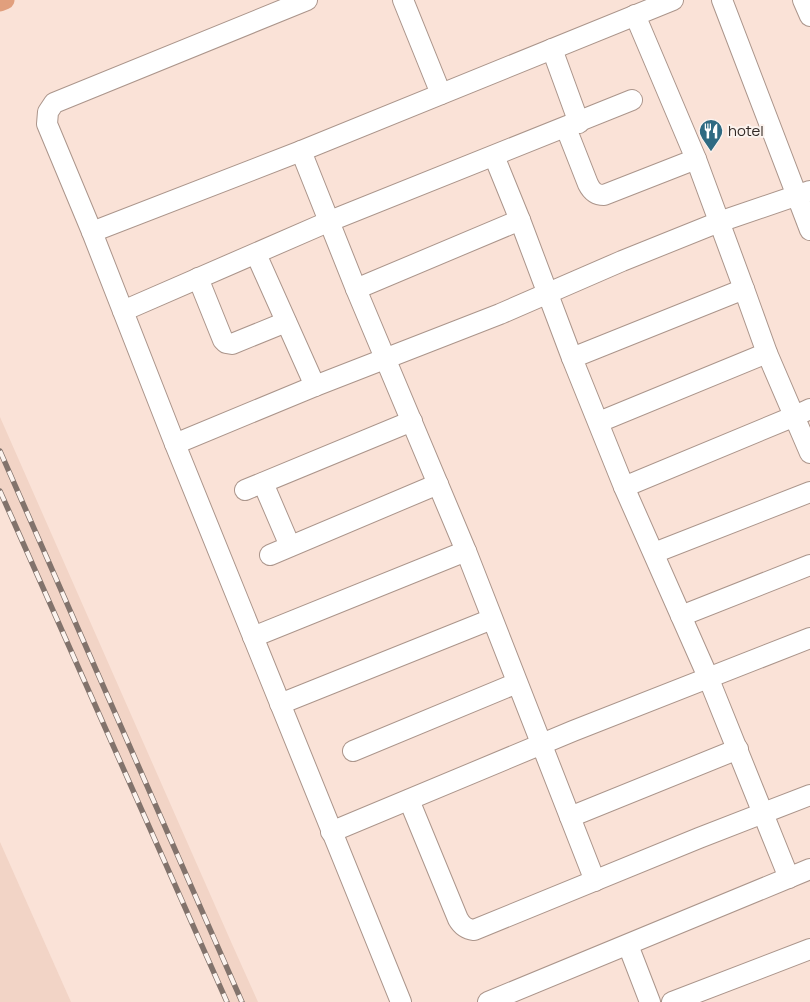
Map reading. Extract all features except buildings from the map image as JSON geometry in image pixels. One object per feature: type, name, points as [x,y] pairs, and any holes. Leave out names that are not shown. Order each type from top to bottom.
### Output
[{"type":"street","points":[[307,0],[54,103],[48,112],[46,124],[92,232],[175,444],[401,1002]]},
{"type":"street","points":[[403,0],[441,94]]},
{"type":"street","points":[[92,232],[674,0]]},
{"type":"street","points":[[722,0],[804,194],[810,230]]},
{"type":"street","points":[[803,0],[810,16]]},
{"type":"street","points":[[635,15],[696,159],[767,353],[802,412],[810,453]]},
{"type":"street","points":[[552,49],[588,184],[592,191],[598,195],[604,195],[696,159]]},
{"type":"street","points":[[123,311],[330,222],[632,100]]},
{"type":"street","points":[[301,150],[356,289],[466,551],[594,881]]},
{"type":"street","points":[[494,156],[624,487],[708,677],[789,878]]},
{"type":"street","points":[[175,444],[315,386],[500,314],[622,261],[719,222],[804,194]]},
{"type":"street","points":[[356,289],[520,220]]},
{"type":"street","points":[[256,254],[315,386]]},
{"type":"street","points":[[198,278],[223,340],[226,343],[232,344],[286,322]]},
{"type":"street","points":[[572,358],[744,289]]},
{"type":"street","points":[[599,422],[767,353]]},
{"type":"street","points":[[624,487],[802,412]]},
{"type":"street","points":[[290,546],[254,486],[412,421]]},
{"type":"street","points":[[270,555],[438,484]]},
{"type":"street","points":[[654,553],[810,492]]},
{"type":"street","points":[[253,637],[466,551]]},
{"type":"street","points":[[681,616],[810,565]]},
{"type":"street","points":[[280,704],[492,619]]},
{"type":"street","points":[[331,832],[542,744],[810,638]]},
{"type":"street","points":[[353,751],[517,683]]},
{"type":"street","points":[[570,818],[738,749]]},
{"type":"street","points":[[409,800],[458,919],[462,926],[474,930],[810,795]]},
{"type":"street","points":[[488,1002],[810,869]]},
{"type":"street","points":[[628,945],[650,1002]]},
{"type":"street","points":[[672,1002],[810,948]]},
{"type":"shaded area","points":[[0,417],[258,1002],[227,1002],[77,665],[0,490]]},
{"type":"shaded area","points":[[0,842],[71,1002],[0,1002]]},
{"type":"waterway","points":[[0,2],[5,0]]},
{"type":"railway","points":[[0,451],[242,1002]]},
{"type":"railway","points":[[0,491],[227,1002]]},
{"type":"place","name":"hotel","points":[[711,152]]}]
